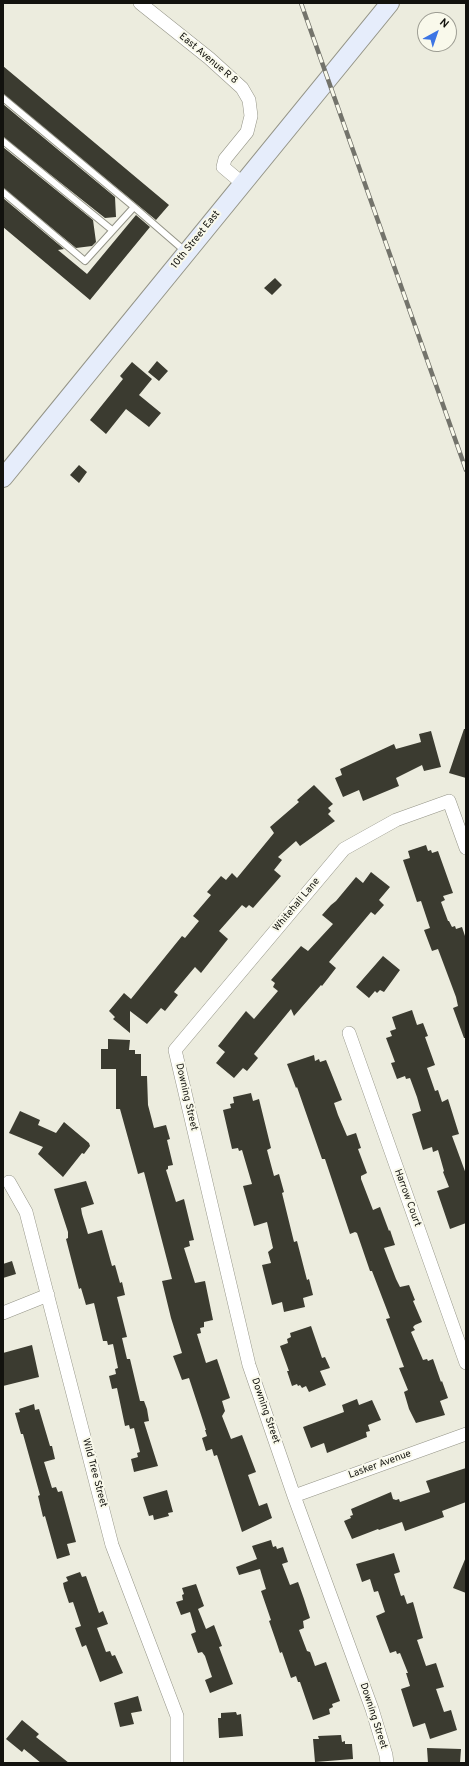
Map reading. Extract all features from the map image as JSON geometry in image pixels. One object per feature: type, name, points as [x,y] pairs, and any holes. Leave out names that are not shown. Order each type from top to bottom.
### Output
[{"type":"main road","name":"10th Street East","points":[[3,478],[390,3]]},
{"type":"street","name":"East Avenue R 8","points":[[140,3],[209,58],[242,88],[249,100],[251,116],[247,132],[225,159],[223,167],[242,184]]},
{"type":"street","name":"Whitehall Lane","points":[[175,1050],[344,849],[396,820],[449,801],[466,848]]},
{"type":"street","name":"Harrow Court","points":[[349,1033],[466,1363]]},
{"type":"street","name":"Downing Street","points":[[175,1050],[249,1365],[294,1496],[372,1709],[386,1755],[386,1763]]},
{"type":"street","name":"Wild Tree Street","points":[[9,1182],[26,1212],[112,1545],[177,1716],[177,1763]]},
{"type":"street","points":[[3,1313],[48,1295]]},
{"type":"street","name":"Lasker Avenue","points":[[294,1496],[466,1434]]},
{"type":"lane","points":[[3,98],[186,252]]},
{"type":"lane","points":[[3,141],[112,230]]},
{"type":"lane","points":[[3,192],[85,260],[134,207]]},
{"type":"building","points":[[3,66],[169,205],[156,220],[3,94]]},
{"type":"building","points":[[3,104],[115,197],[116,217],[105,218],[3,137]]},
{"type":"building","points":[[3,147],[93,220],[96,242],[92,246],[76,248],[3,188]]},
{"type":"building","points":[[3,198],[64,249],[58,250],[87,274],[136,215],[150,227],[90,300],[3,227]]},
{"type":"building","points":[[275,278],[282,285],[272,295],[264,288]]},
{"type":"building","points":[[157,361],[168,371],[159,381],[148,372]]},
{"type":"building","points":[[132,362],[152,379],[139,395],[161,413],[149,427],[126,409],[106,434],[90,420],[123,379],[120,376]]},
{"type":"building","points":[[79,465],[87,472],[79,483],[70,475]]},
{"type":"building","points":[[464,729],[466,729],[466,778],[449,773]]},
{"type":"building","points":[[431,731],[441,767],[424,771],[422,765],[396,778],[399,786],[363,801],[359,790],[343,797],[335,778],[342,775],[340,769],[394,744],[396,749],[421,742],[419,734]]},
{"type":"building","points":[[314,785],[333,804],[328,808],[331,811],[328,814],[335,821],[300,846],[296,841],[278,857],[282,860],[274,870],[281,876],[253,908],[249,905],[246,908],[242,905],[219,931],[228,939],[201,973],[195,967],[174,992],[178,995],[165,1011],[161,1008],[147,1024],[130,1011],[130,1033],[113,1019],[115,1017],[109,1011],[124,993],[131,999],[182,936],[185,938],[199,921],[193,916],[211,895],[207,892],[221,876],[226,880],[232,873],[237,878],[274,833],[270,827],[299,802],[297,800]]},
{"type":"building","points":[[426,845],[428,851],[431,850],[432,853],[438,851],[453,893],[443,896],[445,900],[441,902],[448,921],[452,927],[455,926],[456,929],[462,927],[466,939],[466,1038],[464,1038],[453,1008],[458,1006],[456,997],[438,949],[432,951],[424,930],[430,928],[421,901],[417,902],[403,860],[410,858],[408,851]]},
{"type":"building","points":[[371,872],[390,887],[379,900],[384,905],[375,915],[371,912],[329,962],[336,968],[322,986],[321,985],[294,1016],[291,1009],[254,1054],[258,1058],[247,1071],[243,1068],[234,1078],[216,1063],[225,1052],[218,1046],[246,1011],[254,1019],[278,991],[273,987],[275,983],[271,980],[301,946],[308,951],[333,924],[322,915],[356,877],[363,883]]},
{"type":"building","points":[[383,956],[400,970],[384,992],[380,990],[377,993],[375,991],[369,998],[356,987]]},
{"type":"building","points":[[412,1010],[417,1025],[423,1023],[428,1036],[425,1037],[435,1065],[427,1068],[435,1091],[438,1090],[442,1102],[448,1099],[459,1134],[452,1136],[466,1174],[466,1223],[450,1229],[437,1191],[449,1187],[443,1172],[438,1150],[433,1152],[432,1147],[423,1150],[412,1114],[421,1111],[417,1097],[410,1078],[406,1079],[405,1076],[397,1079],[391,1063],[395,1062],[386,1038],[392,1036],[390,1031],[396,1029],[392,1017]]},
{"type":"building","points":[[108,1039],[130,1040],[129,1050],[135,1050],[135,1054],[141,1054],[141,1076],[147,1076],[148,1105],[154,1128],[166,1125],[170,1139],[167,1140],[173,1165],[168,1166],[168,1169],[166,1170],[176,1202],[184,1199],[194,1240],[189,1241],[190,1246],[184,1248],[195,1283],[205,1281],[213,1320],[204,1322],[204,1327],[200,1328],[201,1333],[197,1334],[206,1363],[217,1359],[230,1398],[222,1401],[225,1411],[222,1416],[231,1439],[242,1435],[256,1472],[248,1475],[259,1506],[267,1503],[272,1518],[242,1532],[217,1455],[214,1456],[212,1449],[206,1451],[202,1438],[207,1436],[206,1430],[189,1378],[182,1380],[173,1356],[182,1353],[171,1318],[162,1281],[172,1279],[144,1172],[138,1174],[120,1109],[116,1109],[116,1069],[101,1069],[101,1049],[108,1049]]},
{"type":"building","points":[[314,1055],[315,1061],[319,1059],[320,1062],[326,1060],[342,1100],[334,1103],[347,1136],[356,1133],[361,1148],[358,1149],[367,1173],[361,1176],[361,1179],[373,1210],[380,1207],[389,1231],[390,1230],[395,1245],[384,1248],[396,1279],[400,1287],[409,1285],[415,1300],[413,1301],[422,1322],[415,1325],[413,1327],[415,1330],[411,1332],[423,1360],[427,1359],[428,1361],[433,1359],[448,1398],[440,1401],[445,1415],[416,1423],[409,1409],[404,1392],[408,1390],[399,1368],[404,1367],[386,1319],[390,1318],[372,1271],[370,1271],[357,1233],[355,1232],[350,1234],[325,1159],[322,1159],[297,1087],[296,1088],[287,1064]]},
{"type":"building","points":[[251,1093],[253,1101],[259,1099],[271,1148],[267,1150],[274,1176],[279,1174],[294,1242],[297,1241],[307,1280],[309,1279],[313,1295],[303,1298],[305,1307],[284,1312],[282,1302],[272,1305],[262,1265],[271,1263],[268,1252],[273,1248],[267,1222],[254,1226],[243,1186],[252,1184],[242,1150],[239,1151],[238,1148],[232,1149],[223,1110],[231,1108],[230,1104],[234,1103],[233,1097]]},
{"type":"building","points":[[20,1111],[40,1120],[38,1125],[56,1133],[64,1122],[89,1143],[90,1146],[84,1154],[82,1153],[63,1177],[38,1154],[43,1147],[9,1133]]},
{"type":"building","points":[[86,1181],[94,1204],[81,1208],[82,1214],[88,1234],[102,1230],[112,1266],[115,1265],[120,1283],[122,1282],[125,1295],[117,1297],[127,1337],[122,1338],[127,1359],[130,1359],[140,1401],[144,1401],[147,1409],[149,1421],[144,1422],[158,1466],[134,1472],[131,1459],[138,1457],[137,1453],[140,1452],[134,1428],[130,1429],[129,1425],[125,1426],[117,1388],[112,1389],[109,1376],[116,1374],[115,1369],[118,1368],[113,1344],[108,1345],[107,1341],[103,1341],[94,1303],[86,1305],[81,1288],[79,1289],[66,1239],[68,1238],[68,1232],[54,1189]]},
{"type":"building","points":[[12,1261],[16,1274],[3,1278],[3,1264]]},
{"type":"building","points":[[311,1326],[322,1358],[325,1357],[330,1368],[320,1371],[326,1385],[309,1392],[306,1386],[302,1388],[297,1384],[292,1386],[287,1371],[289,1371],[280,1346],[288,1343],[287,1339],[291,1337],[290,1333]]},
{"type":"building","points":[[32,1345],[39,1377],[3,1386],[3,1353]]},
{"type":"building","points":[[357,1399],[359,1405],[372,1400],[381,1420],[368,1425],[370,1431],[366,1432],[367,1437],[327,1453],[324,1443],[311,1448],[303,1427],[344,1412],[342,1405]]},
{"type":"building","points":[[34,1404],[35,1410],[39,1409],[55,1459],[44,1462],[52,1488],[56,1487],[58,1492],[62,1491],[76,1542],[67,1544],[70,1555],[57,1559],[45,1516],[43,1517],[38,1496],[40,1495],[23,1434],[21,1434],[15,1413],[20,1412],[19,1409]]},
{"type":"building","points":[[466,1468],[466,1502],[442,1511],[444,1517],[405,1531],[402,1522],[352,1539],[344,1521],[351,1518],[350,1516],[353,1515],[351,1509],[391,1492],[393,1499],[399,1499],[400,1502],[430,1492],[426,1481]]},
{"type":"building","points":[[167,1490],[173,1512],[168,1513],[169,1516],[154,1520],[153,1515],[149,1516],[143,1497]]},
{"type":"building","points":[[271,1540],[273,1547],[276,1546],[277,1549],[283,1547],[288,1562],[282,1564],[290,1585],[298,1582],[304,1599],[310,1618],[303,1621],[304,1628],[299,1630],[307,1651],[310,1652],[315,1666],[326,1662],[340,1701],[332,1704],[333,1707],[329,1709],[330,1714],[313,1720],[300,1682],[298,1682],[296,1676],[291,1678],[282,1652],[280,1653],[261,1591],[266,1589],[260,1569],[239,1575],[236,1567],[257,1559],[252,1546]]},
{"type":"building","points":[[394,1553],[400,1572],[394,1574],[401,1596],[404,1595],[407,1604],[413,1602],[423,1638],[417,1640],[426,1666],[436,1663],[444,1687],[436,1689],[444,1712],[451,1710],[457,1730],[430,1739],[425,1723],[413,1727],[401,1689],[410,1686],[406,1673],[408,1673],[400,1653],[397,1654],[396,1651],[390,1653],[376,1616],[385,1612],[378,1591],[374,1592],[370,1579],[362,1582],[356,1564]]},
{"type":"building","points":[[466,1557],[466,1593],[453,1588]]},
{"type":"building","points":[[80,1572],[82,1577],[86,1576],[99,1613],[103,1611],[108,1624],[97,1628],[106,1652],[110,1651],[112,1656],[115,1655],[123,1673],[100,1682],[86,1645],[82,1647],[75,1628],[81,1626],[73,1602],[69,1603],[63,1583],[68,1581],[66,1577]]},
{"type":"building","points":[[196,1584],[204,1606],[198,1609],[206,1629],[214,1625],[222,1646],[219,1647],[233,1684],[210,1693],[205,1680],[212,1677],[205,1656],[202,1652],[198,1653],[191,1634],[196,1632],[190,1612],[181,1615],[176,1602],[183,1600],[182,1595],[184,1594],[182,1588]]},
{"type":"building","points":[[138,1696],[142,1711],[131,1713],[134,1724],[120,1727],[114,1703]]},
{"type":"building","points":[[236,1712],[237,1715],[241,1714],[243,1736],[219,1738],[218,1718],[221,1718],[221,1713]]},
{"type":"building","points":[[22,1720],[39,1734],[36,1737],[69,1763],[41,1763],[24,1749],[22,1752],[6,1739]]},
{"type":"building","points":[[341,1735],[342,1742],[345,1741],[345,1744],[352,1744],[353,1759],[315,1762],[313,1739],[319,1739],[318,1736]]},
{"type":"building","points":[[427,1748],[461,1749],[460,1763],[428,1763]]},
{"type":"railway","points":[[301,3],[466,470]]}]
